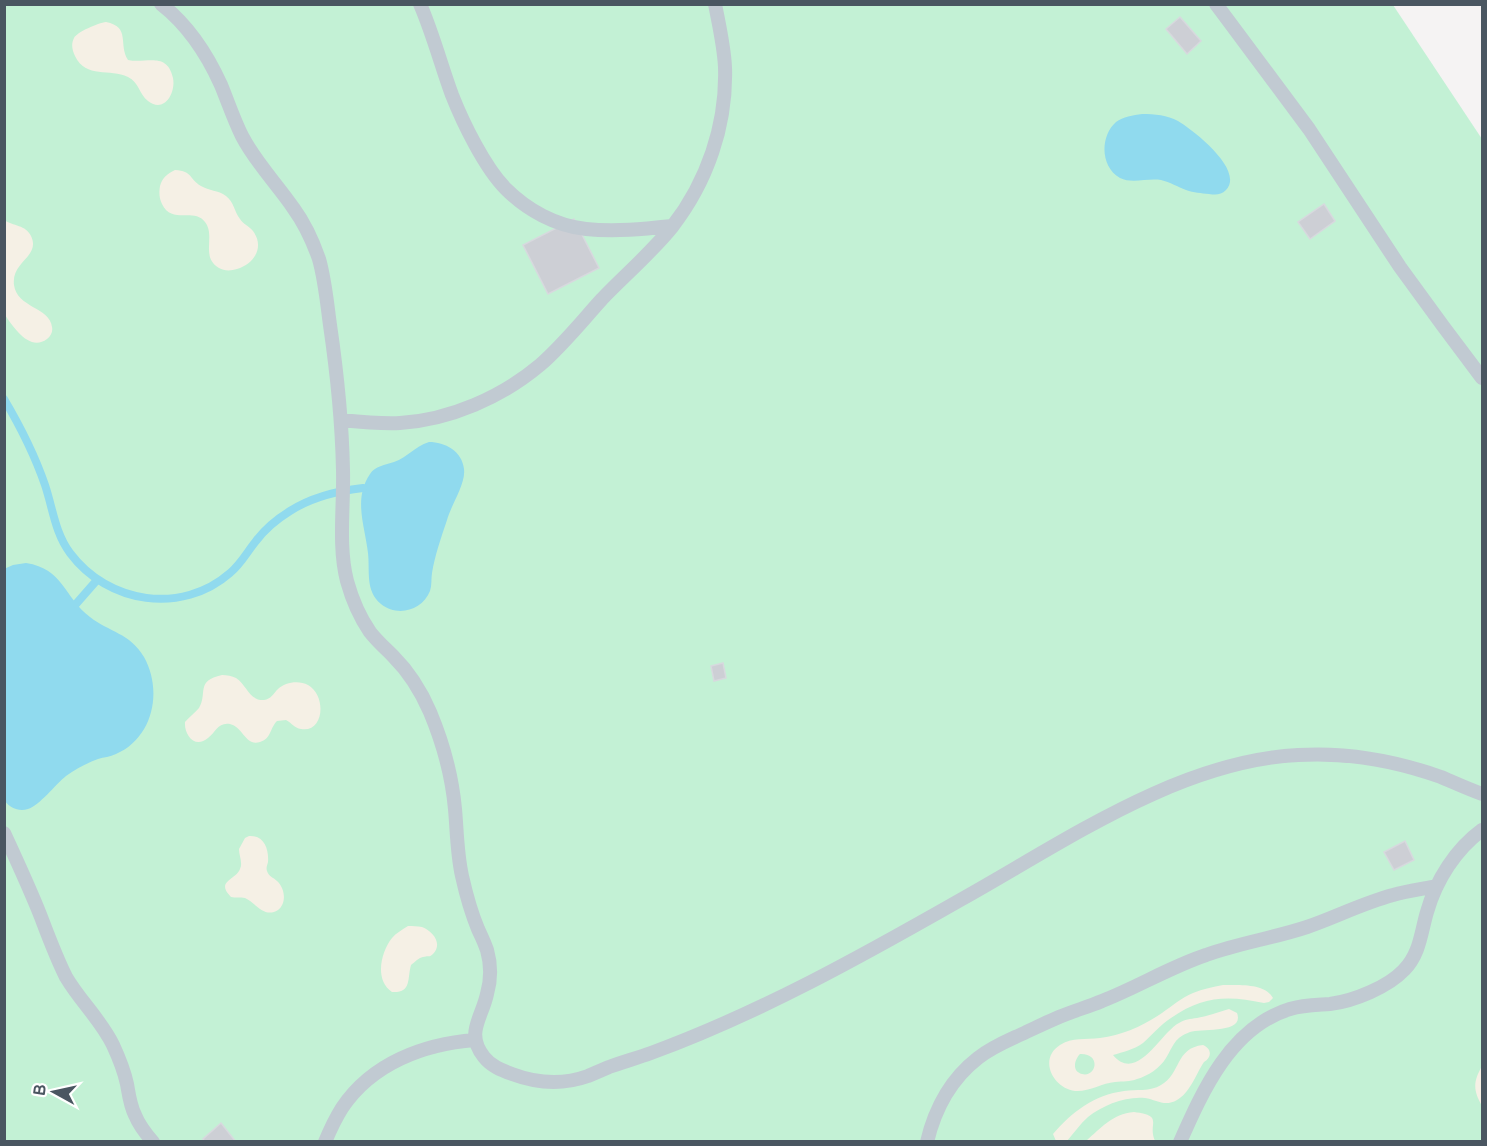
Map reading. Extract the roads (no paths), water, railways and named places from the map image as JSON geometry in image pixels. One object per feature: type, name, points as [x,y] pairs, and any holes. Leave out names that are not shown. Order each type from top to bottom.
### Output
[{"type":"lane","points":[[161,4],[177,18],[200,46],[216,74],[243,139],[295,210],[308,232],[317,255],[325,281],[341,420],[345,572],[357,610],[367,627],[409,675],[421,693],[434,722],[446,761],[451,781],[461,873],[468,902],[489,961],[488,993],[483,1009],[477,1018],[476,1040],[479,1050],[493,1065],[519,1077],[556,1082],[588,1076],[677,1043],[762,1006],[816,979],[1125,808],[1203,774],[1234,765],[1266,758],[1299,755],[1368,758],[1413,768],[1482,794]]},
{"type":"lane","points":[[420,4],[467,129],[494,175],[505,189],[541,216],[584,229],[639,230],[672,226]]},
{"type":"lane","points":[[341,420],[402,423],[462,410],[490,398],[517,383],[541,364],[628,272],[651,251],[672,226],[704,175],[721,123],[725,67],[715,4]]},
{"type":"lane","points":[[1216,4],[1309,129],[1400,267],[1482,378]]},
{"type":"lane","points":[[1180,1142],[1210,1080],[1235,1045],[1259,1023],[1291,1009],[1333,1004],[1357,997],[1381,986],[1403,971],[1420,942],[1428,908],[1437,886],[1463,847],[1482,830]]},
{"type":"lane","points":[[4,833],[38,908],[53,950],[67,978],[112,1043],[121,1064],[135,1116],[153,1142]]},
{"type":"lane","points":[[927,1142],[931,1123],[940,1105],[962,1072],[1003,1042],[1060,1016],[1103,1001],[1205,955],[1305,928],[1392,895],[1437,886]]},
{"type":"lane","points":[[325,1142],[342,1107],[354,1092],[388,1065],[427,1048],[451,1042],[476,1040]]},
{"type":"water","points":[[1142,114],[1161,115],[1174,119],[1215,151],[1229,172],[1230,182],[1226,190],[1216,194],[1198,193],[1161,180],[1130,181],[1113,173],[1104,151],[1107,135],[1119,120]]},
{"type":"water","points":[[429,442],[447,446],[460,457],[464,469],[463,481],[438,546],[430,591],[426,598],[415,607],[409,610],[394,610],[381,604],[370,587],[361,503],[362,493],[365,483],[375,469],[399,460]]},
{"type":"water","points":[[26,563],[39,566],[56,577],[74,601],[90,617],[126,638],[138,649],[150,670],[153,698],[146,725],[129,747],[114,755],[90,762],[66,776],[37,804],[28,809],[18,810],[9,806],[5,801],[4,569]]},
{"type":"waterway","points":[[4,399],[37,463],[65,545],[86,570],[104,584],[125,593],[146,598],[168,599],[190,595],[211,586],[230,573],[263,532],[285,514],[316,498],[363,488]]},
{"type":"waterway","points":[[76,604],[97,580]]}]
